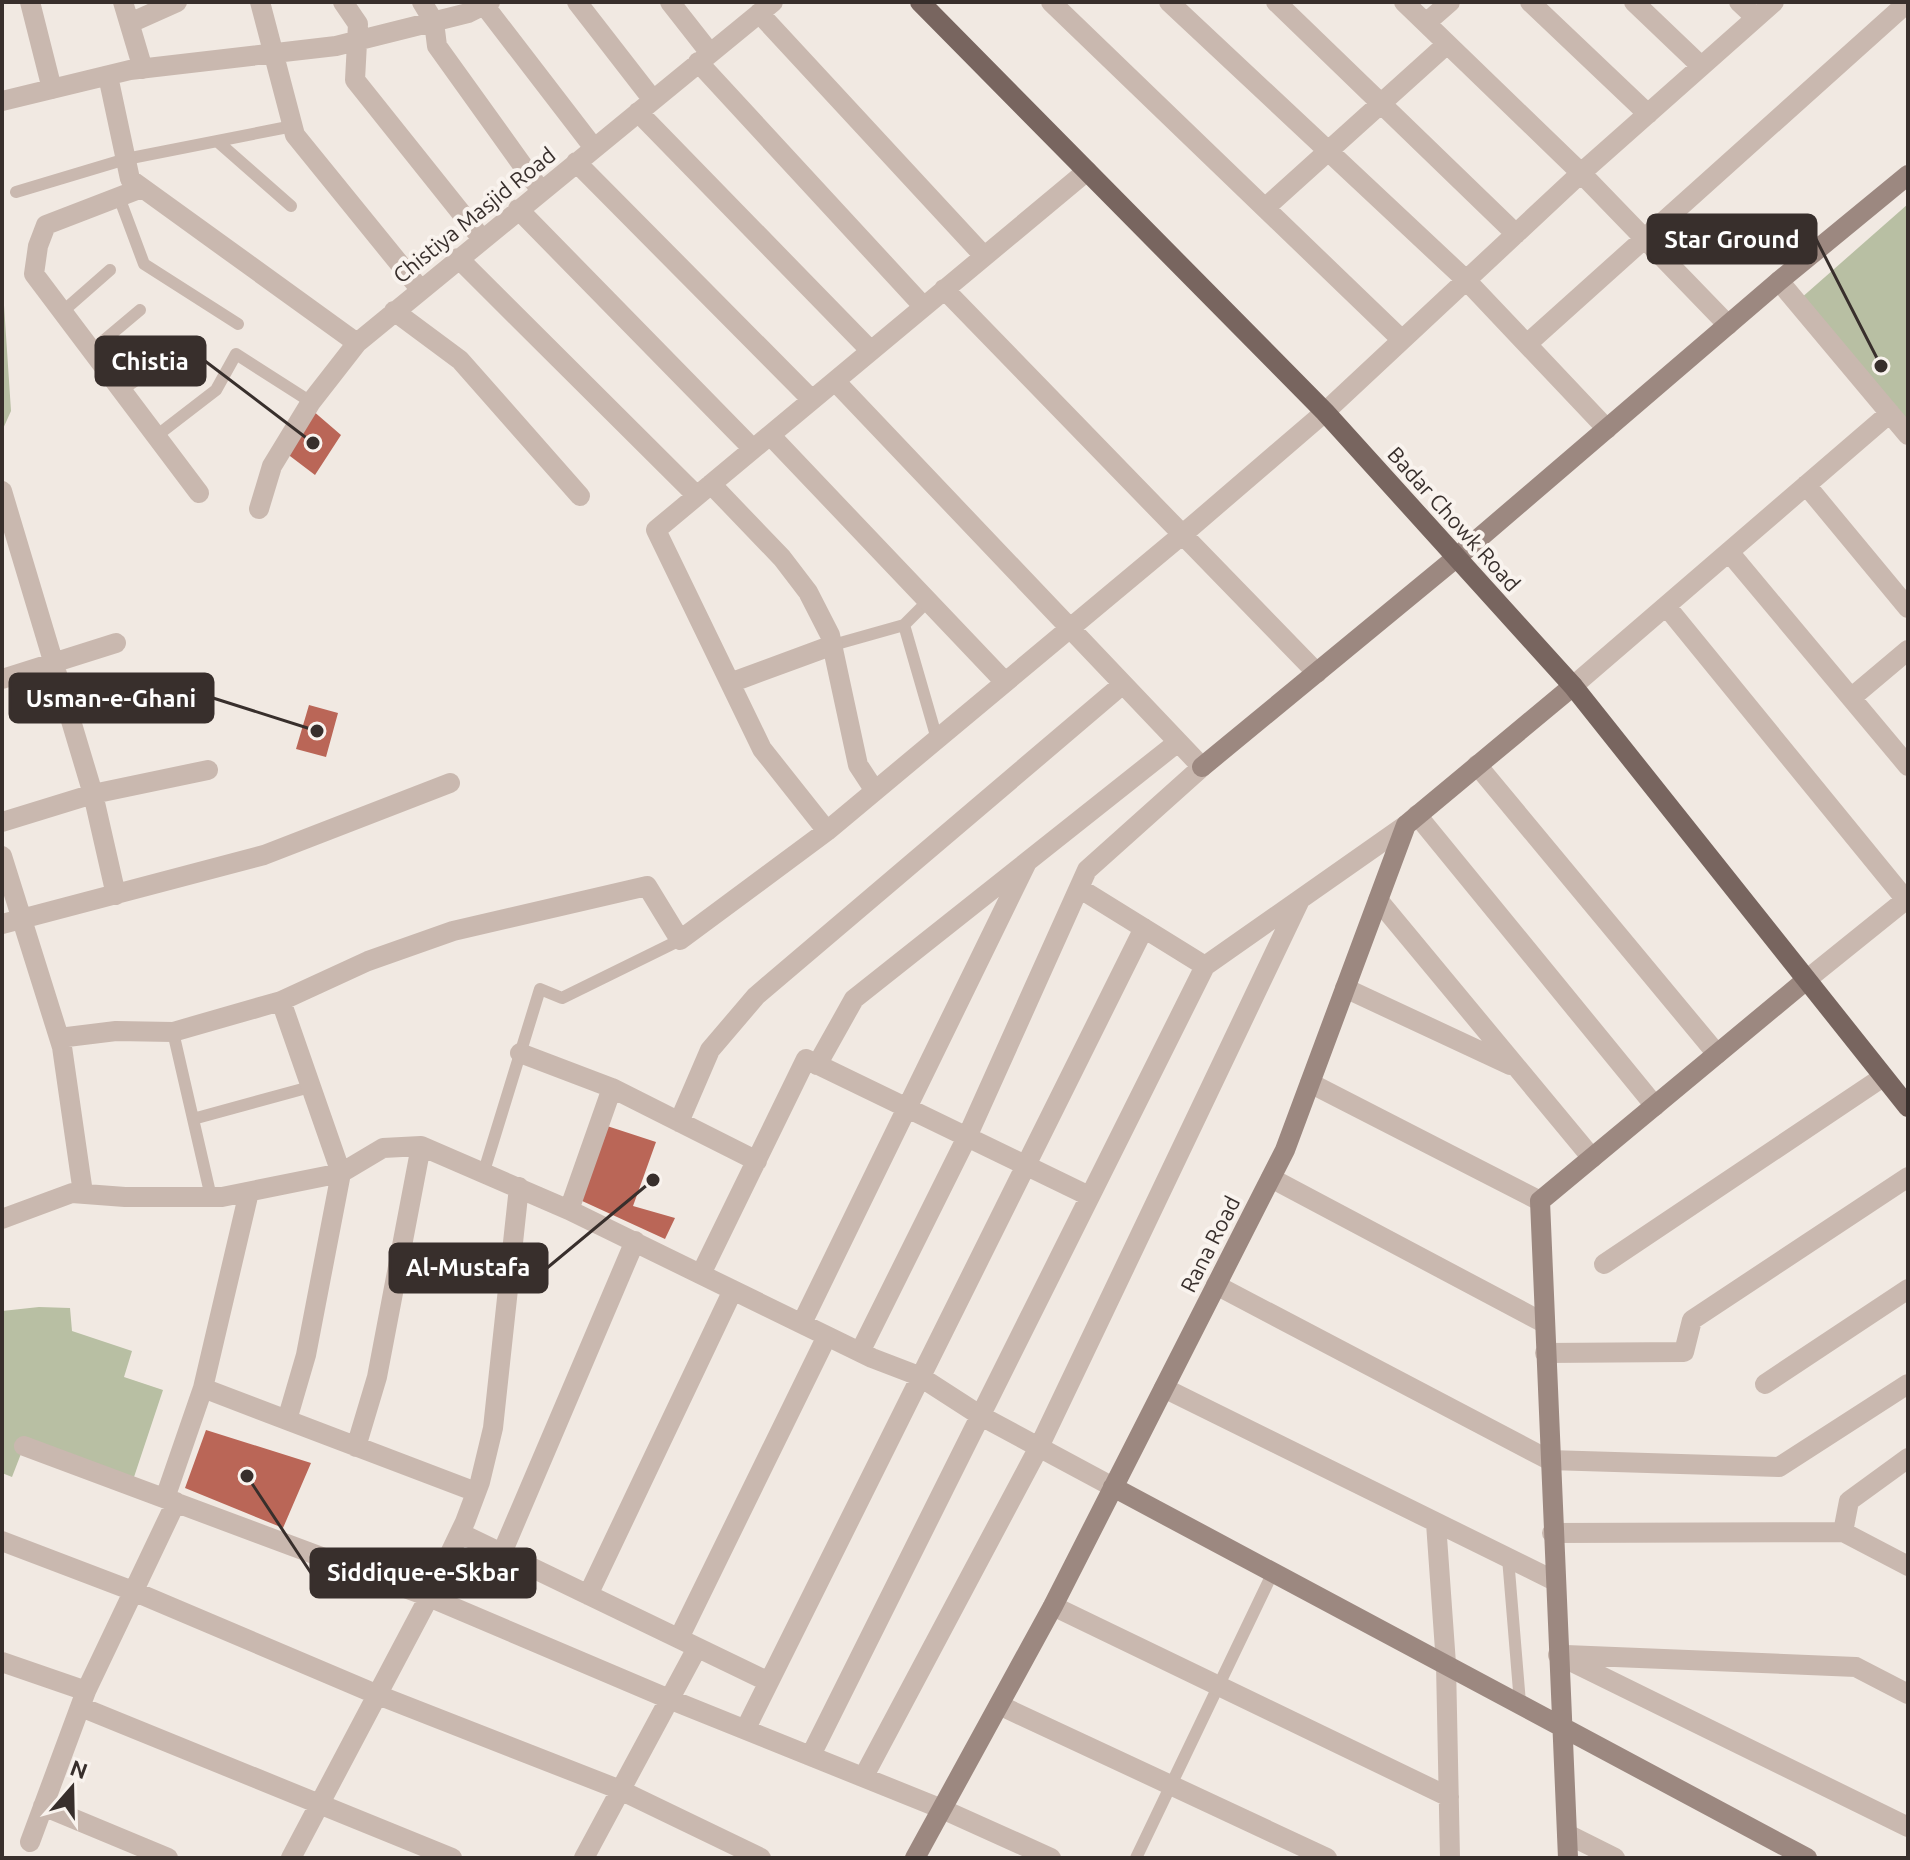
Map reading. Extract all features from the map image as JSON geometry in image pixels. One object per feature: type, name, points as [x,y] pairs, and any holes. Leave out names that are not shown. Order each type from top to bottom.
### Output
[{"type":"main road","name":"Badar Chowk Road","points":[[920,2],[1325,412],[1573,686],[1805,981],[1883,1077],[1906,1100]]},
{"type":"street","points":[[30,2],[52,89]]},
{"type":"street","points":[[123,2],[143,69]]},
{"type":"street","points":[[130,23],[177,2]]},
{"type":"street","points":[[260,2],[276,53],[295,135],[420,289]]},
{"type":"street","points":[[343,2],[358,24],[355,80],[482,239]]},
{"type":"street","points":[[422,2],[434,22],[437,46],[541,191]]},
{"type":"street","points":[[577,2],[646,106],[871,351]]},
{"type":"street","points":[[670,2],[704,58],[924,307]]},
{"type":"street","points":[[1051,2],[1402,340]]},
{"type":"street","points":[[1169,2],[1466,280],[1607,429]]},
{"type":"street","points":[[1276,2],[1516,234]]},
{"type":"street","points":[[1404,2],[1581,173],[1728,325]]},
{"type":"street","points":[[1426,23],[1450,2]]},
{"type":"street","points":[[1530,2],[1648,114]]},
{"type":"street","points":[[1634,2],[1701,66]]},
{"type":"street","points":[[1739,2],[1756,18]]},
{"type":"street","points":[[59,1038],[116,1031],[173,1032],[281,1001],[368,961],[453,931],[647,886],[680,940],[827,831],[1183,534],[1325,412],[1581,173],[1774,2]]},
{"type":"street","points":[[1527,344],[1908,2]]},
{"type":"street","points":[[2,101],[143,69],[357,41],[434,22],[487,3],[594,148]]},
{"type":"street","points":[[766,8],[984,256]]},
{"type":"street","name":"Chistiya Masjid Road","points":[[259,509],[272,466],[311,402],[357,343],[766,8]]},
{"type":"street","points":[[1265,208],[1447,44]]},
{"type":"street","points":[[108,76],[130,179],[357,343]]},
{"type":"street","points":[[576,162],[812,400]]},
{"type":"street","points":[[827,831],[762,749],[656,530],[1087,171]]},
{"type":"street","points":[[860,1352],[967,1137],[1087,870],[1202,767],[1457,557],[1779,281],[1908,175]]},
{"type":"street","points":[[142,188],[46,225],[38,246],[34,274],[199,493]]},
{"type":"street","points":[[518,209],[753,449]]},
{"type":"street","points":[[458,258],[704,490],[782,558],[808,592],[833,645],[858,765],[875,791]]},
{"type":"street","points":[[1779,281],[1908,435]]},
{"type":"street","points":[[944,289],[1317,673]]},
{"type":"street","points":[[394,311],[460,360],[580,496]]},
{"type":"street","points":[[835,381],[1202,767]]},
{"type":"street","points":[[1573,686],[1890,413]]},
{"type":"street","points":[[770,435],[1005,682]]},
{"type":"street","points":[[1806,485],[1908,608]]},
{"type":"street","points":[[2,491],[51,664],[93,794],[116,895]]},
{"type":"street","points":[[1729,552],[1908,766]]},
{"type":"street","points":[[1540,1201],[1907,899],[1666,606]]},
{"type":"street","points":[[2,679],[116,643]]},
{"type":"street","points":[[730,683],[833,645]]},
{"type":"street","points":[[1851,698],[1908,650]]},
{"type":"street","points":[[679,1122],[710,1050],[756,996],[1123,684]]},
{"type":"street","name":"Rana Road","points":[[915,1858],[1053,1606],[1271,1178],[1412,820],[1573,686]]},
{"type":"street","points":[[817,1065],[854,999],[1178,742]]},
{"type":"street","points":[[1477,765],[1717,1054]]},
{"type":"street","points":[[2,822],[93,794],[208,770]]},
{"type":"street","points":[[11,922],[264,855],[450,783]]},
{"type":"street","points":[[811,1755],[1205,966],[1412,820],[1655,1106]]},
{"type":"street","points":[[2,856],[11,922],[59,1038],[83,1193]]},
{"type":"street","points":[[802,1323],[1027,862]]},
{"type":"street","points":[[1079,888],[1205,966]]},
{"type":"street","points":[[864,1776],[1039,1447],[1301,898]]},
{"type":"street","points":[[1378,900],[1592,1158]]},
{"type":"street","points":[[746,1728],[1144,928]]},
{"type":"street","points":[[1345,988],[1517,1068]]},
{"type":"street","points":[[281,1001],[341,1173],[306,1355],[287,1420]]},
{"type":"street","points":[[520,1053],[612,1088],[757,1161]]},
{"type":"street","points":[[701,1274],[806,1059],[1089,1196]]},
{"type":"street","points":[[1604,1264],[1883,1077]]},
{"type":"street","points":[[1310,1083],[1540,1201]]},
{"type":"street","points":[[569,1210],[612,1088]]},
{"type":"street","points":[[2,1219],[72,1193],[211,1197],[249,1192],[341,1173],[383,1148],[421,1146],[569,1210],[860,1352],[919,1376],[981,1416],[1807,1858]]},
{"type":"street","points":[[356,1447],[377,1377],[421,1146]]},
{"type":"street","points":[[1545,1353],[1684,1352],[1692,1320],[1908,1177]]},
{"type":"street","points":[[1271,1178],[1544,1323]]},
{"type":"street","points":[[291,1858],[429,1597],[476,1492],[493,1428],[519,1187]]},
{"type":"street","points":[[30,1842],[84,1699],[170,1500],[203,1388],[249,1192]]},
{"type":"street","points":[[1540,1201],[1568,1858]]},
{"type":"street","points":[[502,1553],[635,1241]]},
{"type":"street","points":[[1216,1285],[1549,1460],[1779,1467],[1908,1384]]},
{"type":"street","points":[[1765,1384],[1908,1289]]},
{"type":"street","points":[[588,1595],[733,1290]]},
{"type":"street","points":[[679,1638],[827,1336]]},
{"type":"street","points":[[203,1388],[476,1492]]},
{"type":"street","points":[[1164,1388],[1555,1581]]},
{"type":"street","points":[[24,1446],[429,1597],[669,1699],[864,1776],[1051,1858]]},
{"type":"street","points":[[1843,1532],[1849,1501],[1908,1458]]},
{"type":"street","points":[[1436,1523],[1446,1664],[1450,1858]]},
{"type":"street","points":[[1552,1533],[1843,1532],[1908,1566]]},
{"type":"street","points":[[460,1533],[769,1682]]},
{"type":"street","points":[[2,1541],[133,1591],[378,1695],[618,1789],[761,1858]]},
{"type":"street","points":[[1053,1606],[1449,1797]]},
{"type":"street","points":[[584,1858],[618,1789],[697,1648]]},
{"type":"street","points":[[1558,1655],[1856,1667],[1908,1694]]},
{"type":"street","points":[[1558,1655],[1908,1827]]},
{"type":"street","points":[[2,1662],[317,1804],[452,1858]]},
{"type":"street","points":[[999,1705],[1327,1858]]},
{"type":"street","points":[[43,1806],[168,1858]]},
{"type":"street","points":[[1567,1834],[1615,1858]]},
{"type":"lane","points":[[16,192],[126,159],[293,126]]},
{"type":"lane","points":[[217,141],[291,206]]},
{"type":"lane","points":[[119,197],[144,264],[238,324]]},
{"type":"lane","points":[[61,313],[110,270]]},
{"type":"lane","points":[[90,352],[140,310]]},
{"type":"lane","points":[[120,391],[181,350]]},
{"type":"lane","points":[[155,437],[216,390],[236,354],[311,402]]},
{"type":"lane","points":[[833,645],[904,625],[928,601]]},
{"type":"lane","points":[[904,625],[937,739]]},
{"type":"lane","points":[[484,1171],[540,989],[562,998],[680,940]]},
{"type":"lane","points":[[173,1032],[211,1197]]},
{"type":"lane","points":[[193,1119],[310,1087]]},
{"type":"lane","points":[[1508,1558],[1520,1703]]},
{"type":"lane","points":[[1136,1858],[1273,1572]]},
{"type":"green space","points":[[1908,204],[1908,432],[1800,299]]},
{"type":"green space","points":[[2,275],[11,411],[2,431]]},
{"type":"green space","points":[[70,1308],[72,1331],[132,1351],[124,1377],[163,1390],[131,1486],[24,1446],[12,1477],[2,1473],[2,1311]]},
{"type":"building","points":[[312,410],[341,435],[315,475],[286,453]]},
{"type":"building","points":[[309,705],[338,713],[326,757],[296,749]]},
{"type":"building","points":[[604,1125],[656,1142],[633,1206],[675,1218],[665,1239],[580,1200]]},
{"type":"building","points":[[206,1430],[311,1463],[283,1528],[185,1488]]},
{"type":"place","name":"Star Ground","points":[[1881,366]]},
{"type":"place","name":"Chistia","points":[[313,443]]},
{"type":"place","name":"Usman-e-Ghani","points":[[317,731]]},
{"type":"place","name":"Al-Mustafa","points":[[653,1180]]},
{"type":"place","name":"Siddique-e-Skbar","points":[[247,1476]]}]
